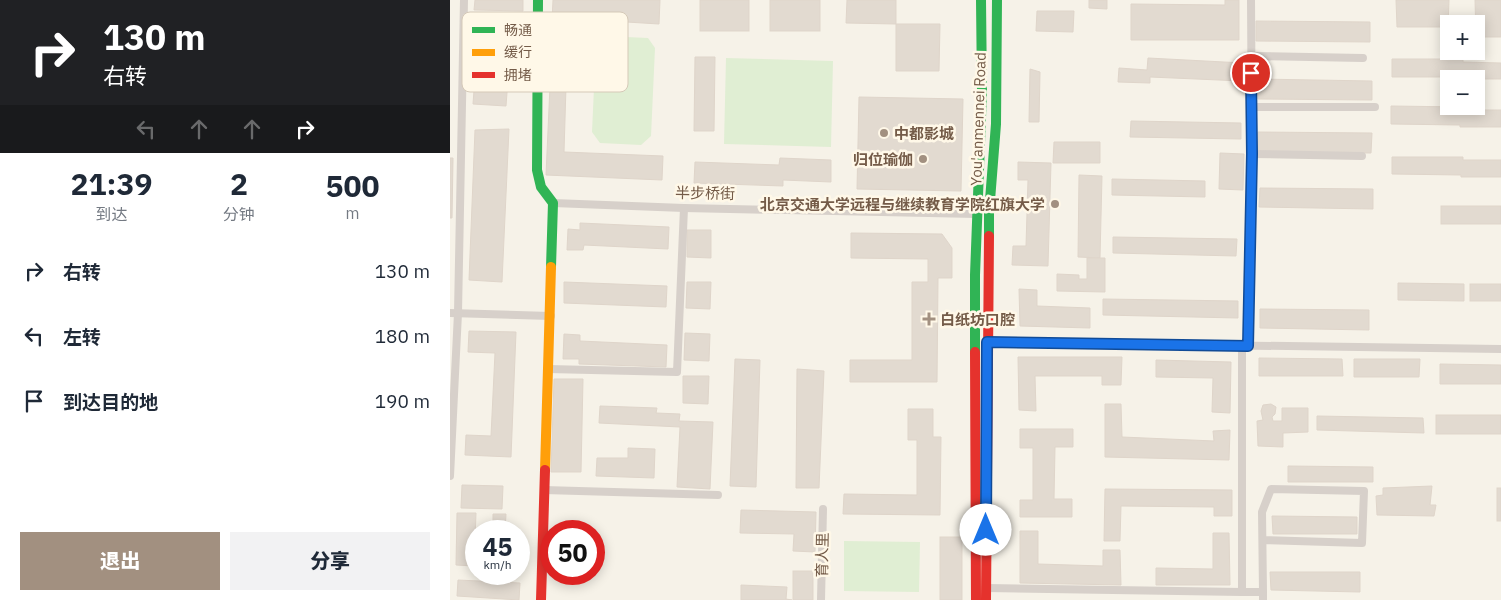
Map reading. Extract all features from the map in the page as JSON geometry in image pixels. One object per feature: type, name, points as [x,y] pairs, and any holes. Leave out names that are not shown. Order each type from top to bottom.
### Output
[{"type":"main road","name":"You'anmennei Road","points":[[976,600],[976,214],[982,91],[981,0]]},
{"type":"main road","name":"You'anmennei Road","points":[[986,600],[989,213],[996,124],[997,0]]},
{"type":"main road","points":[[537,92],[537,170],[541,187],[553,203],[541,600]]},
{"type":"street","points":[[1242,592],[1245,346],[1252,154],[1251,0]]},
{"type":"street","points":[[1252,56],[1362,58]]},
{"type":"street","points":[[450,476],[462,63]]},
{"type":"street","points":[[1251,107],[1375,108]]},
{"type":"street","points":[[1252,154],[1362,156]]},
{"type":"street","name":"半步桥街","points":[[553,203],[684,208],[976,214]]},
{"type":"street","points":[[548,369],[677,372],[684,208]]},
{"type":"street","points":[[454,313],[551,316]]},
{"type":"street","points":[[987,342],[1501,348]]},
{"type":"street","points":[[986,588],[1242,592],[1263,596],[1262,512],[1271,489],[1364,491],[1362,543],[1263,540]]},
{"type":"street","points":[[544,490],[718,495]]},
{"type":"street","name":"育人里","points":[[822,600],[823,509]]},
{"type":"green space","points":[[628,37],[648,38],[655,48],[651,136],[641,145],[600,143],[592,132],[594,92],[628,92]]},
{"type":"green space","points":[[726,58],[833,61],[831,147],[724,144]]},
{"type":"green space","points":[[844,541],[920,542],[919,592],[844,591]]},
{"type":"building","points":[[475,0],[523,0],[523,11],[474,10]]},
{"type":"building","points":[[553,0],[660,0],[659,24],[628,22],[628,12],[552,12]]},
{"type":"building","points":[[700,0],[749,0],[749,31],[700,31]]},
{"type":"building","points":[[770,0],[820,0],[820,31],[770,31]]},
{"type":"building","points":[[847,0],[896,0],[896,24],[846,23]]},
{"type":"building","points":[[1089,0],[1107,0],[1107,9],[1089,8]]},
{"type":"building","points":[[1225,0],[1239,0],[1239,40],[1131,40],[1131,4],[1225,5]]},
{"type":"building","points":[[1396,0],[1449,0],[1448,15],[1440,15],[1440,27],[1397,27]]},
{"type":"building","points":[[1475,0],[1501,0],[1501,37],[1485,37],[1485,15],[1475,15]]},
{"type":"building","points":[[1037,11],[1074,11],[1073,32],[1036,31]]},
{"type":"building","points":[[1256,21],[1370,22],[1370,42],[1256,41]]},
{"type":"building","points":[[896,24],[940,24],[939,71],[896,71]]},
{"type":"building","points":[[695,57],[715,57],[714,131],[694,131]]},
{"type":"building","points":[[1148,58],[1243,63],[1242,81],[1150,77],[1150,83],[1118,82],[1119,68],[1147,70]]},
{"type":"building","points":[[1392,59],[1440,59],[1501,63],[1501,79],[1485,79],[1485,70],[1440,70],[1440,77],[1392,77]]},
{"type":"building","points":[[1030,69],[1040,72],[1039,122],[1029,122]]},
{"type":"building","points":[[1258,79],[1372,81],[1372,100],[1258,99]]},
{"type":"building","points":[[474,92],[507,92],[506,106],[473,104]]},
{"type":"building","points":[[550,92],[566,92],[564,152],[663,156],[662,180],[546,175]]},
{"type":"building","points":[[859,97],[963,99],[961,191],[857,189]]},
{"type":"building","points":[[1391,106],[1440,107],[1440,115],[1485,115],[1485,110],[1501,110],[1501,127],[1391,124]]},
{"type":"building","points":[[1131,121],[1241,123],[1241,139],[1130,137]]},
{"type":"building","points":[[509,129],[502,282],[469,280],[475,130]]},
{"type":"building","points":[[1258,132],[1372,133],[1371,153],[1258,152]]},
{"type":"building","points":[[1054,142],[1100,142],[1100,163],[1053,163]]},
{"type":"building","points":[[1220,153],[1244,154],[1243,190],[1219,189]]},
{"type":"building","points":[[1392,157],[1463,157],[1463,160],[1501,160],[1501,177],[1392,174]]},
{"type":"building","points":[[450,158],[453,158],[452,218],[450,218]]},
{"type":"building","points":[[780,158],[831,160],[831,182],[783,180],[783,186],[694,183],[695,162],[779,165]]},
{"type":"building","points":[[1018,162],[1051,163],[1048,266],[1012,265],[1013,246],[1026,246],[1028,180],[1018,180]]},
{"type":"building","points":[[1079,175],[1102,176],[1100,258],[1078,257]]},
{"type":"building","points":[[1112,179],[1205,181],[1205,197],[1112,195]]},
{"type":"building","points":[[1260,188],[1373,189],[1373,209],[1259,207]]},
{"type":"building","points":[[1441,206],[1501,206],[1501,224],[1441,224]]},
{"type":"building","points":[[580,223],[669,227],[668,249],[584,245],[583,250],[567,250],[568,229],[580,230]]},
{"type":"building","points":[[687,230],[711,230],[711,258],[687,257]]},
{"type":"building","points":[[851,233],[942,234],[952,248],[952,278],[938,278],[937,382],[850,382],[850,360],[912,360],[912,282],[928,282],[928,259],[851,258]]},
{"type":"building","points":[[1113,237],[1237,239],[1236,256],[1113,253]]},
{"type":"building","points":[[1087,258],[1105,258],[1105,292],[1057,291],[1057,274],[1079,275],[1079,279],[1087,279]]},
{"type":"building","points":[[564,282],[667,286],[666,307],[564,303]]},
{"type":"building","points":[[687,282],[711,282],[710,309],[686,308]]},
{"type":"building","points":[[1398,283],[1464,284],[1464,301],[1398,300]]},
{"type":"building","points":[[1470,284],[1501,284],[1501,301],[1470,301]]},
{"type":"building","points":[[1019,289],[1037,290],[1037,306],[1090,308],[1090,328],[1020,326]]},
{"type":"building","points":[[1103,299],[1238,301],[1238,318],[1103,315]]},
{"type":"building","points":[[1260,309],[1369,310],[1369,330],[1260,328]]},
{"type":"building","points":[[469,331],[516,332],[511,457],[465,455],[466,435],[491,436],[495,353],[468,352]]},
{"type":"building","points":[[685,333],[710,334],[709,361],[684,360]]},
{"type":"building","points":[[564,334],[580,335],[580,341],[667,345],[666,367],[579,364],[579,359],[563,359]]},
{"type":"building","points":[[1018,357],[1122,357],[1121,385],[1102,385],[1102,376],[1035,376],[1036,411],[1019,410]]},
{"type":"building","points":[[1259,358],[1342,359],[1343,376],[1259,376]]},
{"type":"building","points":[[735,359],[760,360],[756,487],[730,486]]},
{"type":"building","points":[[1354,359],[1420,359],[1419,377],[1354,377]]},
{"type":"building","points":[[1156,360],[1231,362],[1230,413],[1212,412],[1213,378],[1156,377]]},
{"type":"building","points":[[1440,364],[1501,365],[1501,384],[1440,384]]},
{"type":"building","points":[[797,369],[824,371],[819,488],[796,488]]},
{"type":"building","points":[[683,376],[709,376],[708,404],[683,403]]},
{"type":"building","points":[[554,379],[583,379],[581,472],[551,472]]},
{"type":"building","points":[[1105,404],[1121,404],[1122,437],[1214,441],[1213,431],[1230,430],[1229,460],[1105,457]]},
{"type":"building","points":[[1271,404],[1276,407],[1275,414],[1272,417],[1273,421],[1282,421],[1282,408],[1308,408],[1308,432],[1283,433],[1283,447],[1258,446],[1257,421],[1263,420],[1261,411],[1263,405]]},
{"type":"building","points":[[600,406],[657,408],[656,413],[680,414],[679,421],[713,422],[710,489],[677,487],[680,427],[599,423]]},
{"type":"building","points":[[908,409],[933,409],[933,437],[941,437],[940,515],[843,514],[844,494],[917,495],[917,440],[908,440]]},
{"type":"building","points":[[1436,415],[1501,415],[1501,434],[1436,434]]},
{"type":"building","points":[[1317,416],[1423,418],[1424,433],[1317,430]]},
{"type":"building","points":[[1020,429],[1073,429],[1073,447],[1055,447],[1054,499],[1072,499],[1072,517],[1020,517],[1020,500],[1033,500],[1033,448],[1020,448]]},
{"type":"building","points":[[628,448],[655,449],[654,478],[596,476],[597,458],[628,458]]},
{"type":"building","points":[[1288,466],[1373,467],[1373,482],[1288,482]]},
{"type":"building","points":[[462,485],[503,486],[502,509],[461,508]]},
{"type":"building","points":[[1432,486],[1430,505],[1436,505],[1434,516],[1377,515],[1376,496],[1383,495],[1383,488]]},
{"type":"building","points":[[1497,488],[1501,488],[1501,521],[1497,521]]},
{"type":"building","points":[[1105,489],[1232,490],[1232,516],[1214,516],[1214,507],[1121,506],[1120,541],[1104,541]]},
{"type":"building","points":[[741,510],[816,512],[815,552],[793,551],[794,534],[740,533]]},
{"type":"building","points":[[457,513],[476,513],[476,520],[465,520],[465,566],[456,565]]},
{"type":"building","points":[[493,514],[506,514],[506,520],[493,520]]},
{"type":"building","points":[[1272,516],[1357,517],[1357,534],[1273,534]]},
{"type":"building","points":[[1020,531],[1038,531],[1038,564],[1103,566],[1103,550],[1120,550],[1121,585],[1020,583]]},
{"type":"building","points":[[1213,533],[1229,533],[1230,585],[1156,585],[1156,568],[1213,569]]},
{"type":"building","points":[[940,537],[962,537],[962,600],[940,600]]},
{"type":"building","points":[[793,571],[813,571],[813,600],[793,600]]},
{"type":"building","points":[[1270,572],[1360,572],[1360,592],[1271,590]]},
{"type":"building","points":[[458,580],[465,580],[465,585],[520,585],[519,600],[457,596]]},
{"type":"building","points":[[741,585],[787,587],[786,599],[792,600],[741,600]]},
{"type":"traffic: fast","points":[[538,0],[538,12]]},
{"type":"traffic: fast","points":[[975,352],[975,275],[982,91],[981,0]]},
{"type":"traffic: fast","points":[[989,236],[996,124],[997,0]]},
{"type":"traffic: fast","points":[[537,92],[537,170],[541,187],[553,203],[551,267]]},
{"type":"traffic: slow","points":[[545,470],[551,267]]},
{"type":"traffic: jam","points":[[986,600],[989,236]]},
{"type":"traffic: jam","points":[[975,352],[976,600]]},
{"type":"traffic: jam","points":[[541,600],[545,470]]},
{"type":"place","name":"中都影城","points":[[884,133]]},
{"type":"place","name":"归位瑜伽","points":[[923,159]]},
{"type":"place","name":"北京交通大学远程与继续教育学院红旗大学","points":[[1055,204]]},
{"type":"place","name":"白纸坊口腔","points":[[929,319]]},
{"type":"route","points":[[986,530],[987,342],[1248,346],[1252,154],[1251,73]]}]
